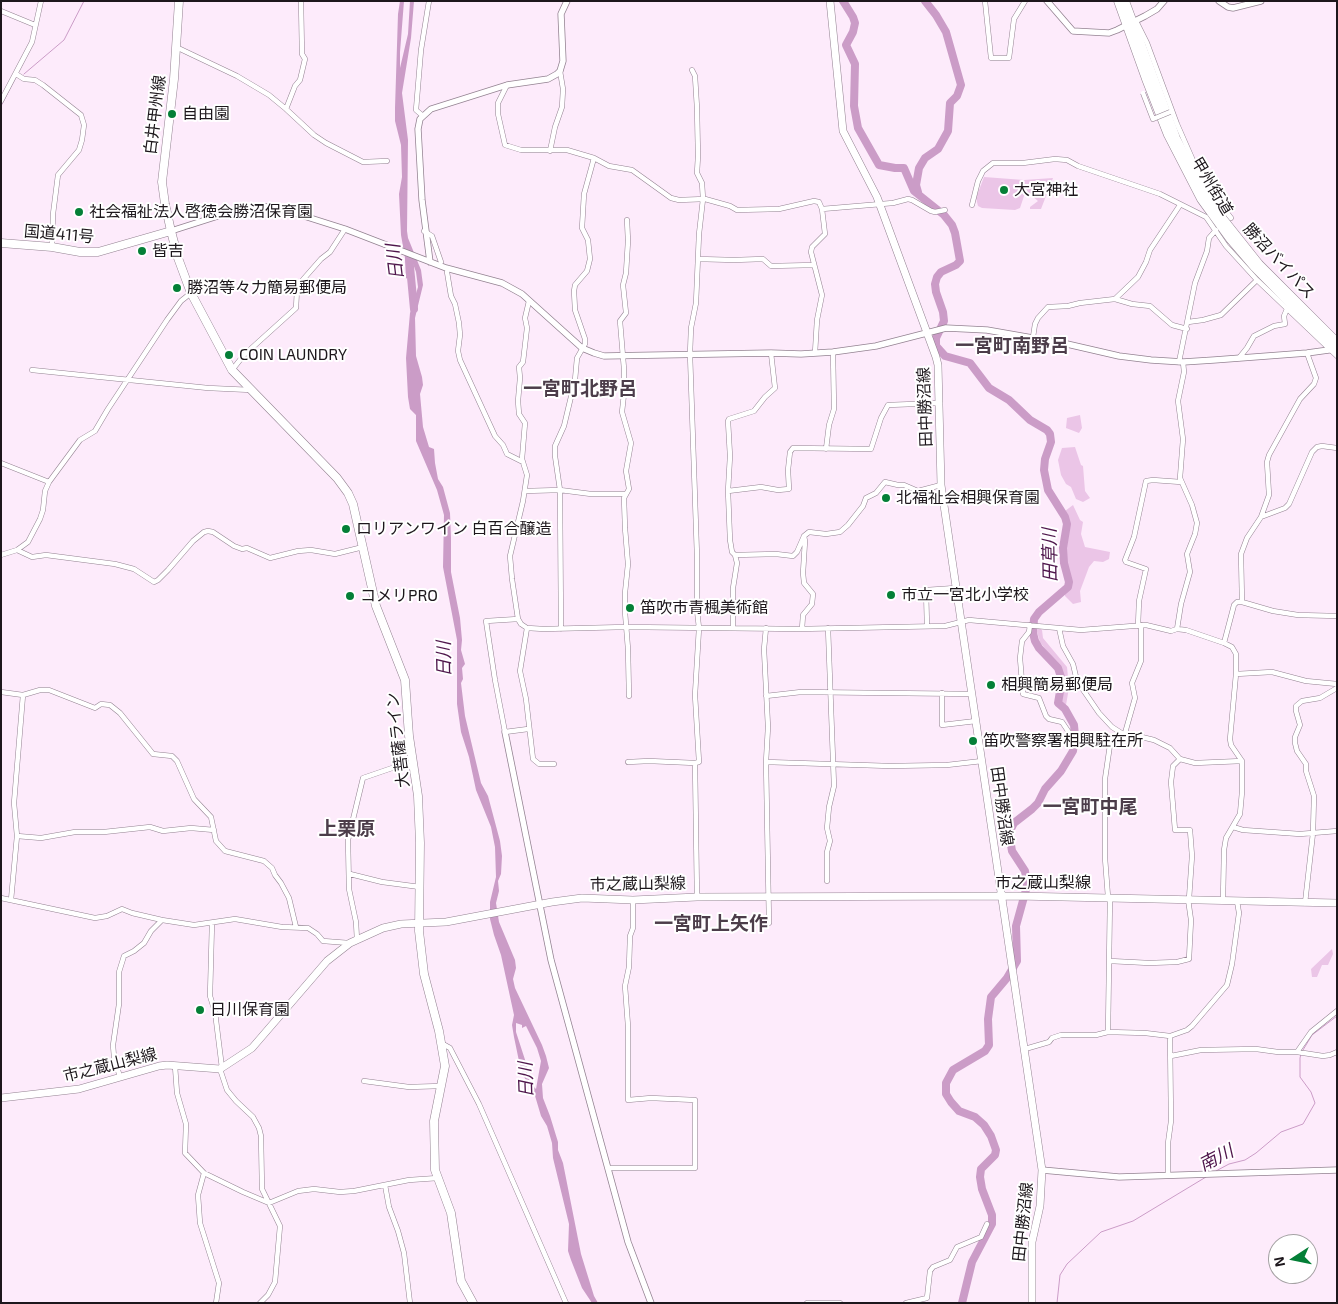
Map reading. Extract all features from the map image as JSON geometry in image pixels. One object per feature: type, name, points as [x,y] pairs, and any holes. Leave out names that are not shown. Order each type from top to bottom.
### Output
[{"type":"main road","name":"白井甲州線","points":[[172,231],[162,182],[179,1]]},
{"type":"main road","name":"田中勝沼線","points":[[830,1],[842,131],[880,203],[936,357],[940,403],[941,485],[1042,1170],[1040,1206],[1032,1242],[1032,1303]]},
{"type":"main road","points":[[1118,1],[1132,23]]},
{"type":"main road","name":"勝沼バイパス","points":[[1125,1],[1176,138],[1205,194],[1259,264],[1335,350]]},
{"type":"main road","name":"国道411号","points":[[1,243],[52,247],[80,252],[98,252],[172,231]]},
{"type":"main road","name":"大菩薩ライン","points":[[172,231],[178,258],[191,293],[232,370],[343,486],[353,504],[376,606],[403,673],[418,796],[419,922],[424,974],[445,1066],[434,1122],[436,1170],[451,1213],[460,1281],[471,1302]]},
{"type":"main road","name":"市之蔵山梨線","points":[[1,1098],[79,1089],[159,1066],[221,1068],[242,1056],[256,1044],[327,961],[354,941],[383,928],[419,922],[446,922],[582,898],[633,900],[697,897],[1030,896],[1337,903]]},
{"type":"street","points":[[1,102],[32,42],[41,1]]},
{"type":"street","points":[[286,109],[295,86],[300,80],[305,59],[302,54],[301,1]]},
{"type":"street","points":[[422,116],[416,110],[421,50],[429,1]]},
{"type":"street","points":[[550,151],[555,127],[562,108],[563,89],[560,71],[563,61],[561,14],[567,1]]},
{"type":"street","points":[[985,1],[991,58],[1009,58],[1014,19],[1025,1]]},
{"type":"street","points":[[1047,1],[1074,31],[1109,33],[1157,9],[1164,1]]},
{"type":"street","points":[[1219,1],[1233,8],[1240,8],[1261,1]]},
{"type":"street","points":[[1,12],[36,25]]},
{"type":"street","points":[[1132,23],[1147,43],[1171,111],[1195,165],[1213,195],[1231,218]]},
{"type":"street","points":[[176,47],[237,76],[268,95],[286,109],[314,136],[326,143],[363,162],[387,161]]},
{"type":"street","points":[[628,762],[699,762],[696,695],[699,628],[690,354],[691,328],[696,303],[703,199],[702,184],[697,173],[697,108],[695,76],[692,70]]},
{"type":"street","points":[[427,261],[418,129],[422,116],[431,109],[507,85],[548,79],[560,71]]},
{"type":"street","points":[[16,74],[24,79],[35,80],[43,85],[81,115],[84,125],[79,150],[58,175],[53,214],[52,247]]},
{"type":"street","points":[[507,85],[498,103],[498,114],[505,145],[521,150],[567,150],[594,158],[610,166],[632,170],[671,198],[679,200],[703,199],[730,206],[737,210],[779,209],[814,201],[819,202],[822,209],[825,234],[812,247],[811,252],[822,294],[817,320],[815,353]]},
{"type":"street","points":[[1143,93],[1154,119],[1171,111]]},
{"type":"street","points":[[561,629],[560,490],[555,446],[564,426],[575,380],[577,358],[585,344],[575,310],[574,291],[575,285],[587,271],[590,259],[588,240],[582,228],[584,194],[594,158]]},
{"type":"street","points":[[972,206],[980,176],[983,171],[994,163],[1022,163],[1055,159],[1067,160],[1078,166],[1160,194],[1206,217],[1226,246],[1257,280],[1287,310],[1335,350]]},
{"type":"street","points":[[822,209],[912,200],[935,212],[945,210]]},
{"type":"street","points":[[1116,299],[1138,277],[1150,250],[1180,205]]},
{"type":"street","points":[[172,231],[234,210],[261,206],[285,210],[345,229],[446,268],[502,282],[522,294],[582,348],[604,356],[833,352],[867,348],[946,328],[978,329],[1125,357],[1181,362],[1335,350]]},
{"type":"street","points":[[627,220],[628,241],[626,273],[623,285],[626,313],[620,321],[624,394],[622,412],[631,443],[626,470],[629,489],[626,494],[625,528],[628,564],[625,593],[629,696]]},
{"type":"street","points":[[232,370],[244,354],[296,308],[300,283],[321,259],[330,252],[345,229]]},
{"type":"street","points":[[1177,629],[1181,604],[1190,572],[1188,554],[1197,523],[1192,505],[1181,482],[1183,439],[1178,401],[1184,372],[1181,362],[1195,283],[1207,251],[1209,238],[1216,230]]},
{"type":"street","points":[[424,231],[432,236],[441,262]]},
{"type":"street","points":[[698,259],[763,259],[771,266],[814,265]]},
{"type":"street","points":[[447,272],[451,296],[455,304],[459,323],[458,351],[460,360],[495,436],[503,445],[507,454],[523,462]]},
{"type":"street","points":[[1188,322],[1220,315],[1257,280]]},
{"type":"street","points":[[1,555],[17,550],[28,542],[40,519],[43,510],[44,491],[49,482],[80,440],[95,431],[127,379],[181,301],[191,293]]},
{"type":"street","points":[[1033,338],[1035,324],[1048,307],[1116,299],[1132,304],[1150,306],[1172,324],[1187,329]]},
{"type":"street","points":[[529,301],[525,318],[527,328],[523,362],[518,367],[520,378],[519,414],[525,423],[523,462],[527,475],[510,556],[510,570],[518,620],[521,624],[527,628],[561,629],[626,627],[802,629],[945,626],[969,620],[1087,630],[1139,625],[1170,631],[1177,629],[1186,630],[1224,643],[1232,647],[1236,654],[1230,739],[1231,745],[1242,761],[1240,814],[1226,838],[1224,850],[1223,900]]},
{"type":"street","points":[[1238,358],[1254,336],[1274,326],[1285,324],[1284,316],[1287,310]]},
{"type":"street","points":[[826,449],[834,408],[833,352]]},
{"type":"street","points":[[733,628],[733,588],[737,563],[732,552],[730,540],[728,421],[729,419],[754,411],[775,388],[771,353]]},
{"type":"street","points":[[1242,602],[1241,554],[1247,538],[1261,517],[1269,495],[1269,455],[1300,399],[1314,384],[1316,378],[1307,353]]},
{"type":"street","points":[[32,370],[208,388],[251,390]]},
{"type":"street","points":[[728,491],[761,487],[778,490],[789,489],[788,470],[790,452],[794,448],[871,449],[881,418],[888,405],[940,403]]},
{"type":"street","points":[[1261,517],[1285,508],[1289,504],[1312,452],[1317,447],[1337,448]]},
{"type":"street","points":[[1,463],[49,482]]},
{"type":"street","points":[[1124,734],[1134,698],[1132,683],[1141,661],[1139,601],[1146,568],[1126,562],[1125,560],[1134,537],[1146,481],[1181,482]]},
{"type":"street","points":[[735,555],[796,555],[804,536],[809,532],[826,534],[840,532],[863,506],[866,498],[876,494],[885,482],[904,485],[918,490],[941,485]]},
{"type":"street","points":[[525,491],[560,490],[591,494],[626,494]]},
{"type":"street","points":[[17,550],[32,557],[46,555],[66,559],[72,557],[114,564],[134,570],[154,582],[168,570],[193,541],[208,531],[213,532],[234,546],[242,549],[247,548],[270,558],[298,550],[335,554],[363,546]]},
{"type":"street","points":[[802,629],[803,615],[812,604],[813,594],[804,583],[804,536]]},
{"type":"street","points":[[927,626],[926,590],[956,588]]},
{"type":"street","points":[[1224,643],[1234,605],[1242,602],[1274,611],[1298,615],[1337,616]]},
{"type":"street","points":[[518,620],[486,621],[505,732],[551,960],[628,1242],[651,1303]]},
{"type":"street","points":[[1030,625],[1029,632],[1022,641],[1020,658],[1023,694],[1039,698],[1049,720],[1062,722],[1070,734],[1111,738],[1124,734]]},
{"type":"street","points":[[527,628],[520,671],[526,699],[533,759],[539,764],[554,764]]},
{"type":"street","points":[[766,628],[764,648],[768,727],[766,762],[769,923]]},
{"type":"street","points":[[827,881],[827,852],[830,841],[827,828],[834,786],[832,693],[828,628]]},
{"type":"street","points":[[1059,628],[1063,646],[1073,664],[1077,681],[1112,727],[1124,734],[1154,740],[1170,748],[1180,759],[1195,763],[1242,761]]},
{"type":"street","points":[[1236,674],[1272,672],[1306,681],[1337,684]]},
{"type":"street","points":[[1305,903],[1313,834],[1313,789],[1306,771],[1306,764],[1297,751],[1295,744],[1295,737],[1300,725],[1296,706],[1302,701],[1320,698],[1337,688]]},
{"type":"street","points":[[1,692],[23,695],[40,690],[49,690],[95,708],[101,704],[110,705],[120,713],[153,754],[172,756],[177,761],[194,799],[211,816],[216,841],[225,851],[264,861],[272,868],[288,898],[294,913],[296,927]]},
{"type":"street","points":[[766,696],[802,692],[972,694]]},
{"type":"street","points":[[942,693],[942,725],[976,721]]},
{"type":"street","points":[[11,900],[16,836],[14,802],[23,695]]},
{"type":"street","points":[[505,732],[528,729]]},
{"type":"street","points":[[1108,1032],[1110,961],[1105,780],[1111,738]]},
{"type":"street","points":[[1110,961],[1149,963],[1189,960],[1191,920],[1188,899],[1192,856],[1190,830],[1175,830],[1171,782],[1173,766],[1180,759]]},
{"type":"street","points":[[766,762],[890,766],[982,761]]},
{"type":"street","points":[[695,763],[697,897]]},
{"type":"street","points":[[1,898],[95,918],[107,916],[122,909],[162,920],[194,924],[235,919],[282,928],[296,927],[312,930],[323,941],[354,941],[356,922],[350,889],[348,840],[363,778],[398,766],[414,766]]},
{"type":"street","points":[[16,836],[40,838],[75,832],[104,832],[150,827],[163,831],[191,828],[214,830]]},
{"type":"street","points":[[1233,827],[1243,830],[1313,834],[1337,831]]},
{"type":"street","points":[[350,874],[382,882],[420,887]]},
{"type":"street","points":[[608,1168],[695,1168],[695,1100],[651,1098],[628,1100],[628,1026],[625,986],[629,967],[630,936],[633,928],[633,900]]},
{"type":"street","points":[[1025,1049],[1049,1042],[1052,1038],[1061,1035],[1096,1035],[1108,1032],[1170,1036],[1187,1030],[1227,985],[1239,913],[1237,901]]},
{"type":"street","points":[[120,1077],[114,1057],[113,1045],[119,1004],[118,972],[124,956],[144,943],[151,931],[162,920]]},
{"type":"street","points":[[212,923],[210,996],[215,1012],[221,1068],[226,1090],[253,1117],[259,1128],[261,1136],[262,1189],[280,1226],[275,1282],[268,1295],[260,1303]]},
{"type":"street","points":[[1297,1052],[1310,1032],[1337,1011]]},
{"type":"street","points":[[1168,1175],[1168,1143],[1171,1121],[1170,1036]]},
{"type":"street","points":[[441,1043],[450,1048],[479,1104],[566,1303]]},
{"type":"street","points":[[1171,1056],[1201,1050],[1256,1049],[1323,1056],[1330,1056],[1337,1052]]},
{"type":"street","points":[[175,1066],[177,1093],[186,1124],[184,1151],[204,1173],[269,1203],[298,1191],[314,1189],[340,1192],[409,1180],[438,1178]]},
{"type":"street","points":[[364,1081],[409,1087],[441,1086]]},
{"type":"street","points":[[1042,1170],[1119,1177],[1337,1170]]},
{"type":"street","points":[[204,1173],[198,1196],[200,1223],[218,1277],[216,1303]]},
{"type":"street","points":[[385,1185],[389,1207],[404,1252],[410,1303]]},
{"type":"street","points":[[906,1303],[927,1298],[930,1270],[950,1260],[958,1247],[981,1237],[987,1224]]},
{"type":"street","points":[[806,1303],[840,1303]]},
{"type":"shaded area","points":[[984,177],[1024,180],[1053,178],[1041,209],[1030,209],[1038,201],[1032,196],[1024,196],[1020,208],[1015,210],[982,208],[978,206],[976,198]]},
{"type":"shaded area","points":[[1080,415],[1082,428],[1079,433],[1066,428],[1067,418]]},
{"type":"shaded area","points":[[1075,447],[1083,466],[1085,491],[1090,498],[1083,502],[1076,499],[1071,487],[1066,484],[1061,475],[1058,460],[1062,448]]},
{"type":"shaded area","points":[[1073,505],[1080,520],[1083,522],[1081,534],[1085,547],[1110,552],[1109,559],[1103,562],[1094,561],[1089,567],[1080,591],[1081,602],[1073,604],[1065,596],[1065,592],[1069,588],[1070,578],[1066,564],[1065,548],[1069,520],[1065,511]]},
{"type":"shaded area","points":[[1038,627],[1042,630],[1043,638],[1067,667],[1069,688],[1066,705],[1063,705],[1060,701],[1063,687],[1059,667],[1040,642],[1037,632]]},
{"type":"shaded area","points":[[1332,949],[1333,954],[1328,965],[1322,965],[1317,977],[1312,977],[1311,969]]},
{"type":"water","points":[[400,1],[404,1],[400,68],[408,34],[410,1],[414,1],[411,38],[402,93],[408,140],[407,231],[421,270],[423,285],[415,318],[416,356],[423,385],[420,394],[423,427],[429,447],[434,449],[438,479],[443,487],[450,513],[451,572],[460,618],[461,650],[465,664],[462,668],[463,679],[461,683],[465,716],[481,783],[488,796],[500,841],[502,856],[501,874],[498,881],[499,891],[496,903],[499,922],[515,960],[516,968],[513,979],[515,988],[546,1056],[549,1068],[542,1084],[543,1098],[558,1142],[558,1150],[563,1163],[581,1254],[598,1303],[592,1303],[582,1288],[568,1251],[569,1224],[553,1158],[552,1143],[533,1089],[526,1081],[520,1066],[512,1025],[514,1015],[501,955],[490,919],[490,902],[496,877],[495,847],[491,827],[476,790],[461,732],[457,704],[457,640],[443,567],[444,515],[437,490],[416,441],[416,415],[410,409],[408,397],[406,358],[410,313],[418,287],[412,261],[409,275],[406,279],[401,235],[399,194],[402,177],[401,145],[395,121]],"holes":[[[516,1023],[522,1025],[522,1028],[526,1026],[541,1061],[536,1089],[531,1084],[527,1073],[528,1069],[516,1032]]]},
{"type":"waterway","points":[[24,74],[64,40],[84,1]]},
{"type":"waterway","name":"田草川","points":[[843,1],[855,23],[853,32],[846,45],[855,64],[854,106],[858,128],[879,165],[904,168],[914,191],[944,215],[952,225],[955,233],[960,261],[941,272],[935,284],[944,321],[936,338],[936,346],[945,356],[970,363],[989,388],[1009,400],[1030,420],[1047,430],[1050,434],[1051,442],[1045,459],[1044,470],[1048,490],[1065,517],[1067,524],[1063,548],[1064,563],[1069,582],[1068,587],[1039,612],[1034,619],[1033,633],[1039,648],[1058,668],[1061,677],[1058,703],[1065,709],[1074,725],[1073,751],[1061,771],[1045,789],[1038,803],[1014,823],[1009,833],[1012,851],[1025,871],[1027,886],[1016,926],[1017,961],[1007,978],[991,997],[988,1019],[989,1045],[985,1051],[953,1070],[946,1083],[946,1094],[951,1102],[959,1111],[975,1117],[984,1125],[991,1136],[996,1150],[995,1155],[981,1169],[980,1177],[982,1189],[992,1215],[992,1224],[972,1262],[962,1303]]},
{"type":"waterway","points":[[918,192],[916,185],[919,168],[925,158],[938,149],[948,131],[950,103],[957,96],[961,85],[946,32],[925,1]]},
{"type":"waterway","points":[[1,106],[15,79]]},
{"type":"waterway","name":"日川","points":[[409,256],[414,309]]},
{"type":"waterway","name":"南川","points":[[1303,1050],[1312,1035],[1337,1016]]},
{"type":"waterway","name":"南川","points":[[1216,1171],[1229,1164],[1245,1160],[1281,1132],[1303,1124],[1315,1103],[1311,1092],[1300,1077],[1301,1054]]},
{"type":"waterway","name":"南川","points":[[1057,1303],[1060,1275],[1067,1264],[1101,1232],[1133,1221],[1206,1177]]},
{"type":"place","name":"自由園","points":[[172,114]]},
{"type":"place","name":"大宮神社","points":[[1004,190]]},
{"type":"place","name":"社会福祉法人啓徳会勝沼保育園","points":[[79,212]]},
{"type":"place","name":"皆吉","points":[[142,251]]},
{"type":"place","name":"勝沼等々力簡易郵便局","points":[[177,288]]},
{"type":"place","name":"COIN LAUNDRY","points":[[229,355]]},
{"type":"place","name":"北福祉会相興保育園","points":[[886,498]]},
{"type":"place","name":"ロリアンワイン 白百合醸造","points":[[346,529]]},
{"type":"place","name":"市立一宮北小学校","points":[[891,595]]},
{"type":"place","name":"コメリPRO","points":[[350,596]]},
{"type":"place","name":"笛吹市青楓美術館","points":[[630,608]]},
{"type":"place","name":"相興簡易郵便局","points":[[991,685]]},
{"type":"place","name":"笛吹警察署相興駐在所","points":[[973,741]]},
{"type":"place","name":"日川保育園","points":[[200,1010]]},
{"type":"district","name":"一宮町南野呂","points":[[1012,346]]},
{"type":"district","name":"一宮町北野呂","points":[[580,389]]},
{"type":"district","name":"一宮町中尾","points":[[1090,807]]},
{"type":"district","name":"上栗原","points":[[347,829]]},
{"type":"district","name":"一宮町上矢作","points":[[711,924]]}]
